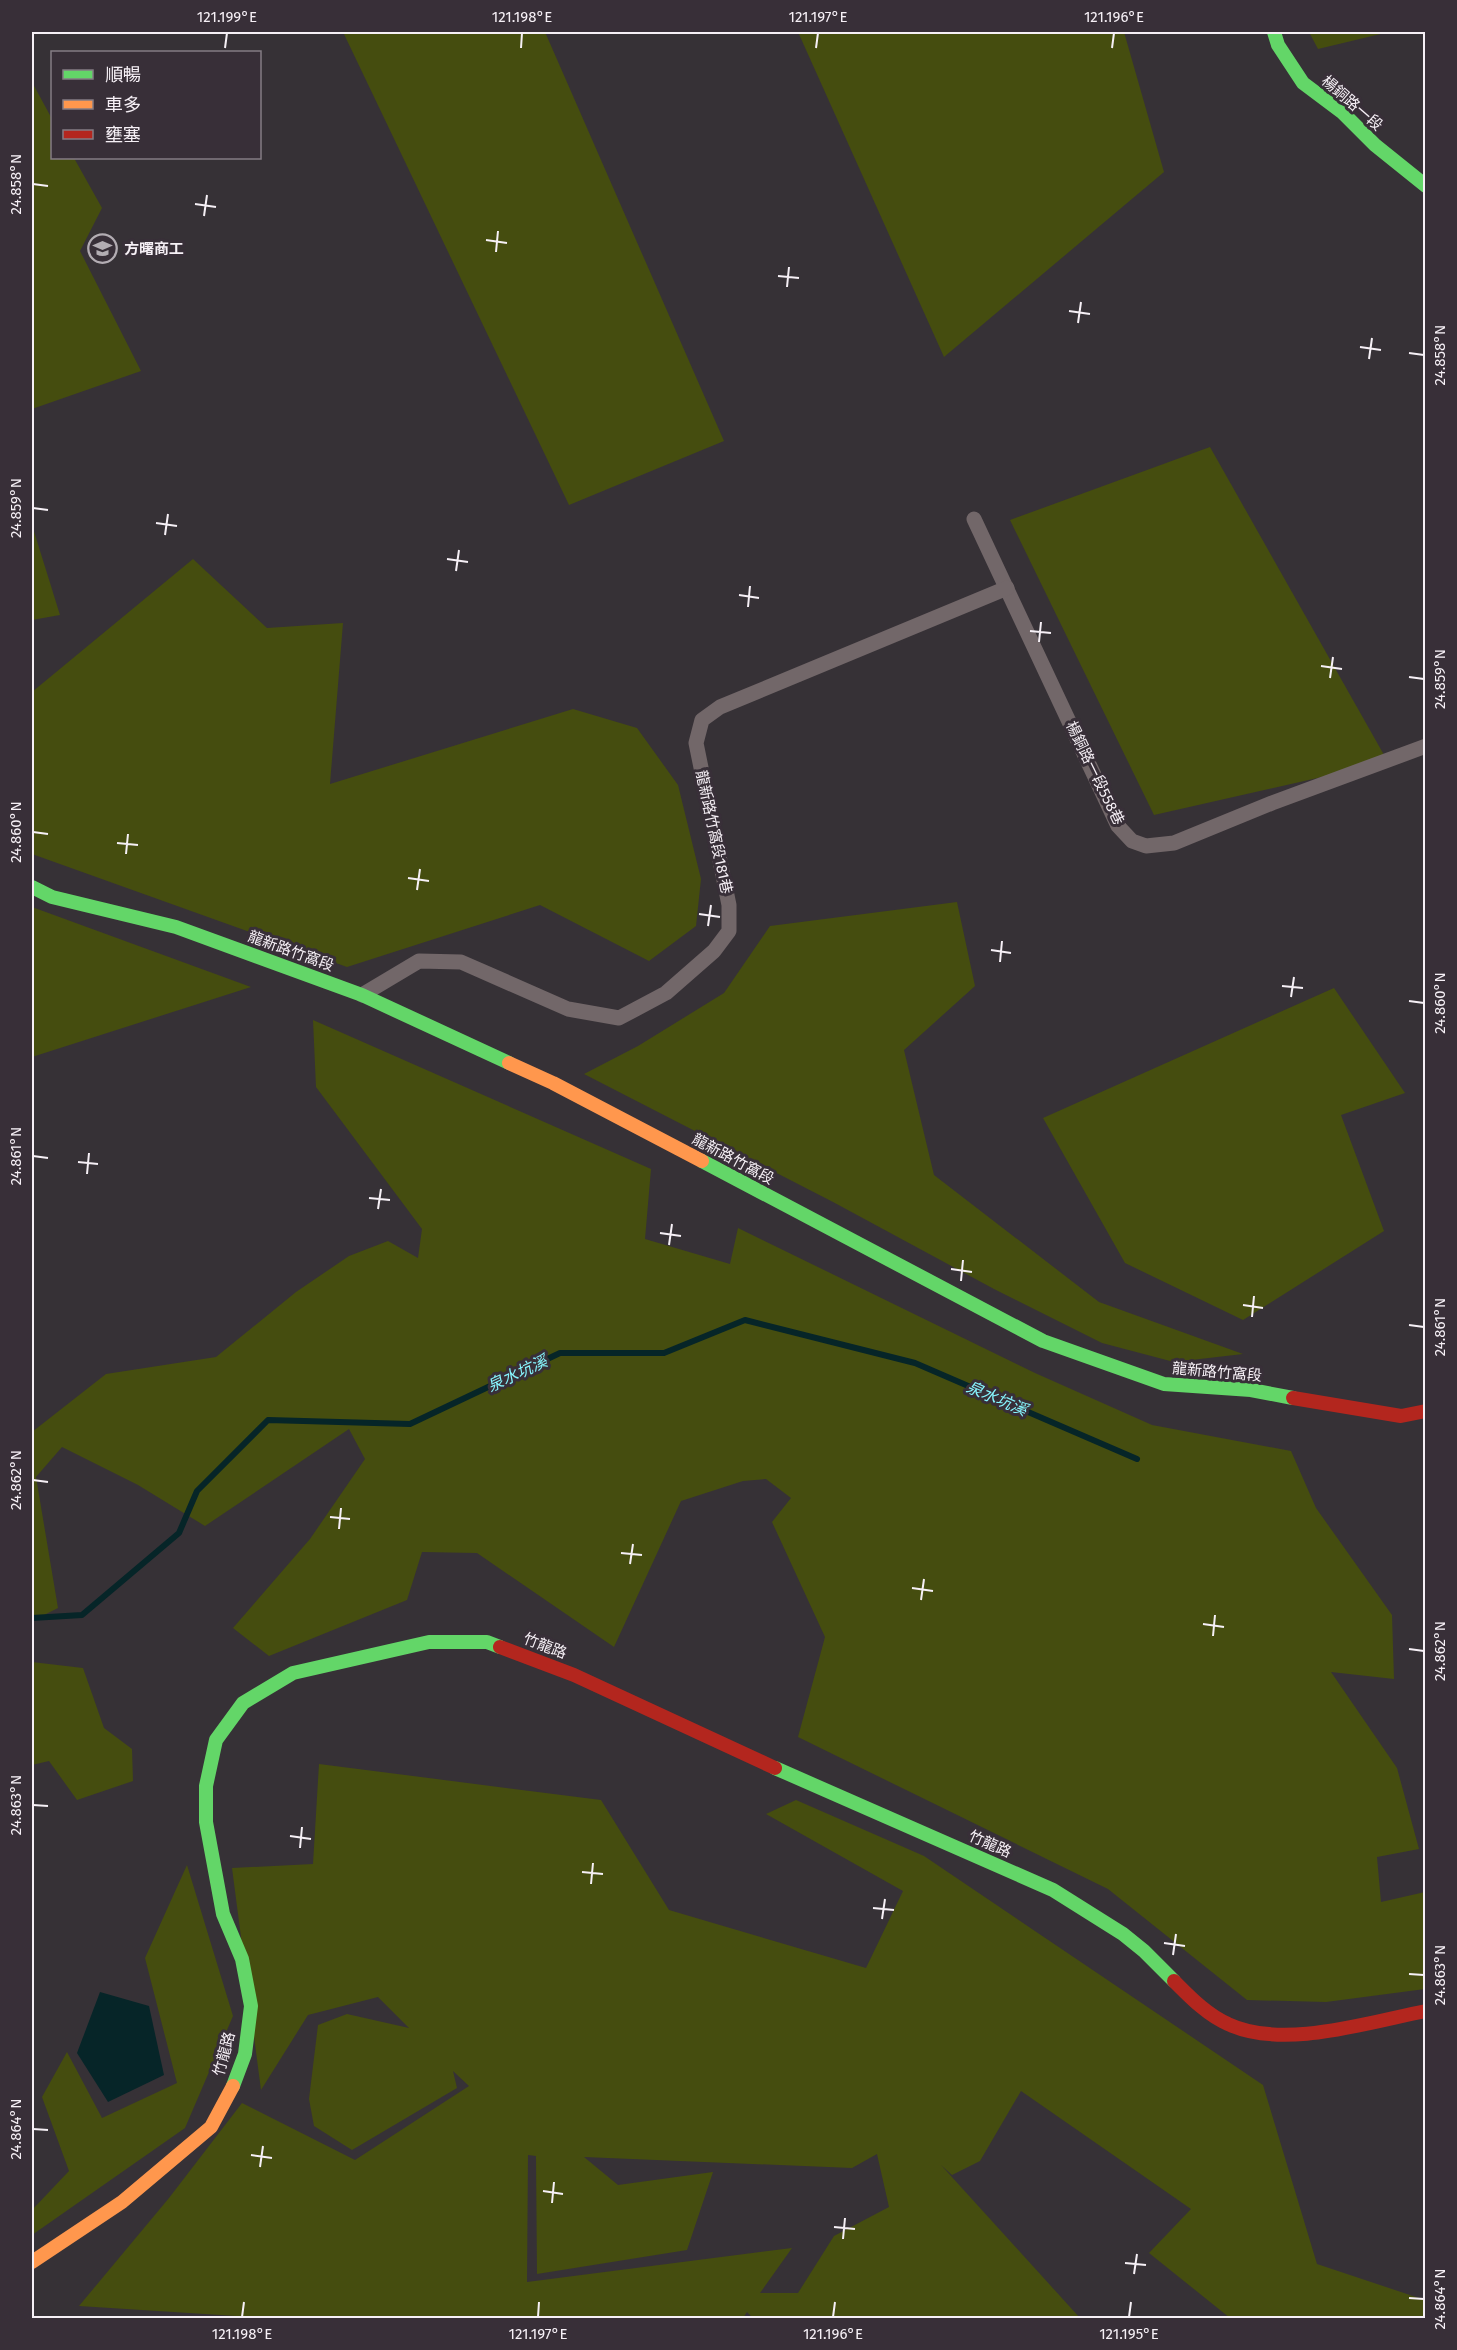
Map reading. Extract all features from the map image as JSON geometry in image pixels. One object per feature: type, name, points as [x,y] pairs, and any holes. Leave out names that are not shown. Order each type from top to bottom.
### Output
[{"type":"street","name":"楊銅路一段","points":[[1274,32],[1278,45],[1303,83],[1342,113],[1375,145],[1425,186]]},
{"type":"street","name":"楊銅路一段558巷","points":[[974,519],[1118,826],[1132,841],[1146,846],[1174,843],[1272,803],[1425,746]]},
{"type":"street","name":"龍新路竹窩段181巷","points":[[362,995],[419,961],[461,962],[568,1009],[619,1018],[666,993],[714,951],[729,931],[729,904],[696,743],[702,720],[720,707],[1007,588]]},
{"type":"street","name":"龍新路竹窩段","points":[[32,887],[52,897],[176,927],[362,995],[553,1083],[1043,1341],[1164,1384],[1251,1390],[1320,1404],[1401,1416],[1425,1411]]},
{"type":"street","name":"竹龍路","points":[[32,2262],[122,2202],[212,2127],[238,2077],[245,2054],[251,2006],[242,1959],[223,1914],[206,1822],[206,1786],[216,1740],[243,1703],[293,1673],[429,1642],[487,1642],[574,1675],[723,1745],[1053,1890],[1092,1913],[1143,1950],[1211,2014],[1239,2028],[1290,2035],[1425,2011]]},
{"type":"green space","points":[[343,32],[545,32],[724,441],[569,505]]},
{"type":"green space","points":[[798,32],[1124,32],[1164,172],[944,357]]},
{"type":"green space","points":[[1309,32],[1389,32],[1318,49]]},
{"type":"green space","points":[[32,82],[51,117],[51,159],[75,159],[102,208],[80,251],[141,371],[32,409]]},
{"type":"green space","points":[[1210,447],[1388,762],[1154,815],[1010,520]]},
{"type":"green space","points":[[32,525],[60,615],[32,620]]},
{"type":"green space","points":[[193,559],[267,628],[343,623],[330,784],[573,709],[637,728],[678,785],[701,879],[696,926],[649,961],[540,905],[347,967],[32,854],[32,692]]},
{"type":"green space","points":[[957,902],[975,986],[904,1050],[934,1175],[1099,1302],[1243,1354],[1174,1362],[1102,1343],[994,1289],[833,1202],[584,1074],[638,1046],[724,993],[770,926]]},
{"type":"green space","points":[[32,907],[251,987],[32,1057]]},
{"type":"green space","points":[[1334,988],[1405,1093],[1341,1115],[1384,1231],[1243,1320],[1125,1263],[1043,1118]]},
{"type":"green space","points":[[313,1020],[651,1169],[645,1239],[730,1264],[738,1228],[1035,1373],[1152,1425],[1291,1451],[1316,1508],[1392,1615],[1394,1679],[1331,1672],[1397,1768],[1419,1849],[1377,1857],[1381,1902],[1425,1892],[1425,1989],[1326,2002],[1247,2000],[1108,1889],[798,1737],[825,1637],[772,1522],[791,1498],[766,1479],[743,1481],[681,1501],[614,1647],[477,1553],[422,1552],[407,1600],[269,1656],[233,1628],[310,1539],[365,1459],[349,1429],[205,1526],[138,1485],[62,1447],[36,1477],[58,1608],[32,1621],[32,1432],[106,1374],[216,1357],[296,1292],[349,1256],[388,1241],[418,1258],[422,1229],[316,1087]]},
{"type":"green space","points":[[32,1662],[83,1668],[104,1728],[132,1749],[133,1781],[77,1800],[49,1761],[32,1765]]},
{"type":"green space","points":[[319,1764],[601,1800],[669,1910],[866,1968],[903,1891],[766,1814],[796,1800],[924,1856],[1263,2085],[1317,2264],[1425,2300],[1426,2318],[1230,2318],[1149,2253],[1191,2209],[1021,2091],[980,2161],[952,2175],[941,2165],[1080,2318],[753,2318],[747,2312],[743,2318],[266,2318],[79,2306],[169,2198],[242,2103],[355,2160],[469,2086],[453,2071],[457,2088],[352,2150],[314,2126],[309,2099],[318,2025],[347,2014],[409,2028],[378,1997],[308,2015],[261,2090],[232,1868],[313,1864]],"holes":[[[877,2154],[889,2207],[834,2236],[798,2293],[760,2293],[792,2248],[527,2282],[528,2155],[536,2156],[537,2274],[687,2250],[713,2172],[618,2185],[584,2157],[852,2168]]]},
{"type":"green space","points":[[187,1865],[233,2016],[185,2128],[32,2235],[32,2210],[69,2171],[42,2097],[67,2052],[102,2118],[177,2083],[145,1958]]},
{"type":"water","points":[[100,1992],[149,2006],[164,2075],[108,2102],[77,2053]]},
{"type":"waterway","name":"泉水坑溪","points":[[32,1618],[82,1615],[179,1533],[197,1491],[268,1420],[410,1424],[560,1353],[664,1353],[745,1320],[915,1363],[1137,1459]]},
{"type":"traffic: fast","points":[[1274,32],[1278,45],[1303,83],[1343,113],[1375,145],[1426,186]]},
{"type":"traffic: fast","points":[[32,887],[52,897],[176,927],[362,995],[509,1063]]},
{"type":"traffic: fast","points":[[702,1161],[1043,1341],[1164,1384],[1251,1390],[1293,1398]]},
{"type":"traffic: fast","points":[[233,2086],[245,2054],[251,2006],[242,1959],[223,1914],[206,1822],[206,1786],[216,1740],[243,1703],[293,1673],[429,1642],[487,1642],[500,1647]]},
{"type":"traffic: fast","points":[[775,1768],[1053,1890],[1123,1934],[1174,1981]]},
{"type":"traffic: slow","points":[[509,1063],[553,1083],[702,1161]]},
{"type":"traffic: slow","points":[[32,2262],[122,2202],[211,2127],[233,2086]]},
{"type":"traffic: jam","points":[[1293,1398],[1401,1416],[1426,1411]]},
{"type":"traffic: jam","points":[[500,1647],[574,1675],[775,1768]]},
{"type":"traffic: jam","points":[[1174,1981],[1199,2005],[1220,2020],[1250,2031],[1274,2034],[1300,2034],[1353,2027],[1426,2011]]},
{"type":"place","name":"方曙商工","points":[[103,249]]}]
